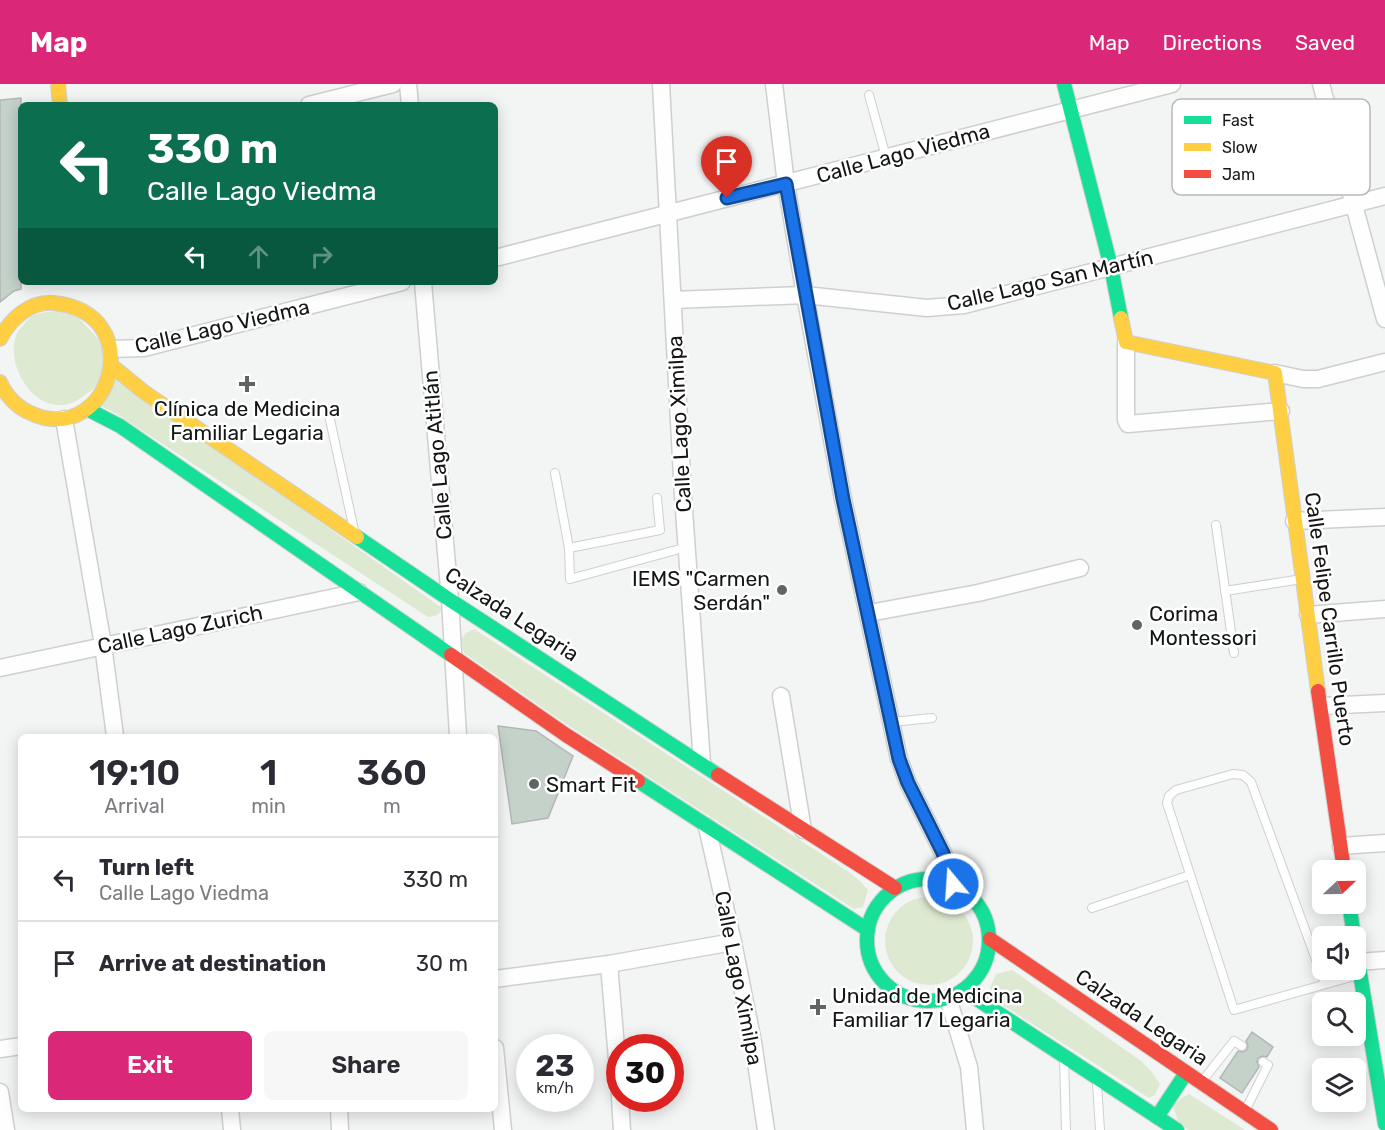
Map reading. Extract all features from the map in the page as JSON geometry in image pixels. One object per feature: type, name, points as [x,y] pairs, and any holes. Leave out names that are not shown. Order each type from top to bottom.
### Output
[{"type":"main road","points":[[58,84],[60,102]]},
{"type":"main road","points":[[1064,84],[1111,267],[1126,342],[1275,373]]},
{"type":"main road","points":[[0,339],[8,325],[17,316],[35,306],[64,300],[97,322],[108,339],[111,358],[104,391],[87,409],[64,419],[46,419],[28,413],[13,403],[1,386]]},
{"type":"main road","points":[[0,308],[17,316]]},
{"type":"main road","name":"Calzada Legaria","points":[[111,358],[144,392],[450,600],[802,830],[895,888]]},
{"type":"main road","name":"Calle Felipe Carrillo Puerto","points":[[1275,373],[1343,860]]},
{"type":"main road","points":[[87,409],[120,426],[453,658],[707,828],[868,930]]},
{"type":"main road","points":[[934,878],[953,884],[968,893],[980,906],[987,922],[990,939],[985,963],[972,983],[948,998],[930,1001],[912,999],[896,992],[882,980],[873,965],[868,948],[868,930],[877,906],[895,888],[914,880],[934,878]]},
{"type":"main road","name":"Calzada Legaria","points":[[990,939],[1271,1130]]},
{"type":"main road","points":[[1361,980],[1384,1106],[1385,1124]]},
{"type":"main road","points":[[963,990],[1177,1130]]},
{"type":"main road","points":[[1157,1117],[1186,1073]]},
{"type":"street","points":[[321,102],[393,84]]},
{"type":"street","points":[[408,84],[410,102]]},
{"type":"street","name":"Calle Lago Ximilpa","points":[[661,84],[674,346],[702,763]]},
{"type":"street","points":[[774,84],[786,184],[805,295],[843,499],[899,759],[908,783],[943,853],[953,884]]},
{"type":"street","name":"Calle Lago Viedma","points":[[498,257],[1172,84]]},
{"type":"street","points":[[1321,84],[1325,99]]},
{"type":"street","points":[[1351,195],[1385,319]]},
{"type":"street","name":"Calle Lago San Martín","points":[[673,300],[805,295],[927,308],[955,306],[1385,196]]},
{"type":"street","name":"Calle Lago Viedma","points":[[111,358],[390,285]]},
{"type":"street","name":"Calle Lago Atitlán","points":[[423,285],[450,600],[458,734]]},
{"type":"street","points":[[1126,342],[1126,420],[1128,424],[1281,411]]},
{"type":"street","points":[[1275,373],[1303,379],[1318,379],[1385,362]]},
{"type":"street","points":[[64,419],[103,645],[115,734]]},
{"type":"street","points":[[1294,521],[1385,517]]},
{"type":"street","points":[[869,613],[978,594],[1080,568]]},
{"type":"street","name":"Calle Lago Zurich","points":[[0,668],[359,591]]},
{"type":"street","points":[[1308,615],[1385,609]]},
{"type":"street","points":[[781,696],[802,830]]},
{"type":"street","points":[[1322,706],[1385,703]]},
{"type":"street","name":"Calle Lago Ximilpa","points":[[707,828],[753,1042],[766,1130]]},
{"type":"street","points":[[1341,846],[1385,843]]},
{"type":"street","points":[[498,979],[609,964],[733,942]]},
{"type":"street","points":[[1366,961],[1385,960]]},
{"type":"street","points":[[609,964],[615,1034]]},
{"type":"street","points":[[948,998],[969,1067],[975,1130]]},
{"type":"street","points":[[0,1049],[18,1046]]},
{"type":"street","points":[[498,1079],[503,1130]]},
{"type":"street","points":[[0,1092],[6,1130]]},
{"type":"street","points":[[230,1112],[232,1130]]},
{"type":"street","points":[[339,1112],[340,1130]]},
{"type":"street","points":[[621,1112],[622,1130]]},
{"type":"lane","points":[[869,95],[886,157]]},
{"type":"lane","points":[[329,415],[354,533]]},
{"type":"lane","points":[[555,473],[569,548],[570,579],[687,547]]},
{"type":"lane","points":[[569,548],[660,530],[657,498]]},
{"type":"lane","points":[[1216,525],[1234,653]]},
{"type":"lane","points":[[1225,591],[1302,579]]},
{"type":"lane","points":[[892,722],[932,718]]},
{"type":"lane","points":[[1324,984],[1251,782],[1243,776],[1233,774],[1176,790],[1169,796],[1167,803],[1234,1010],[1324,984],[1330,980]]},
{"type":"lane","points":[[1092,908],[1190,874]]},
{"type":"lane","points":[[1201,1083],[1234,1041],[1242,1047]]},
{"type":"lane","points":[[1064,1056],[1066,1130]]},
{"type":"lane","points":[[1245,1112],[1268,1065],[1263,1062]]},
{"type":"lane","points":[[1097,1078],[1100,1130]]},
{"type":"green space","points":[[71,310],[106,347],[96,387],[69,404],[54,405],[41,399],[29,389],[20,376],[15,361],[14,345],[18,331],[32,316]]},
{"type":"green space","points":[[116,378],[442,608],[440,613],[428,617],[112,411],[98,405]]},
{"type":"green space","points":[[474,629],[849,872],[868,890],[863,907],[854,909],[563,722],[464,653],[461,639]]},
{"type":"green space","points":[[929,897],[946,901],[960,910],[969,924],[973,941],[969,958],[960,972],[946,981],[929,985],[912,981],[898,972],[889,958],[885,941],[889,924],[898,910],[912,901]]},
{"type":"green space","points":[[1012,970],[1141,1061],[1160,1084],[1155,1095],[1149,1098],[1001,1004],[990,988],[996,974]]},
{"type":"green space","points":[[1189,1094],[1245,1130],[1188,1130],[1180,1125],[1173,1107]]},
{"type":"building","points":[[21,98],[21,102],[18,102],[18,285],[21,285],[21,289],[14,291],[0,302],[0,100]]},
{"type":"building","name":"Smart Fit","points":[[498,726],[536,731],[573,756],[548,818],[512,824]]},
{"type":"building","points":[[1252,1032],[1273,1047],[1267,1057],[1258,1058],[1259,1067],[1242,1093],[1220,1078],[1238,1051],[1247,1050],[1246,1041]]},
{"type":"traffic: fast","points":[[1064,84],[1111,267],[1121,318]]},
{"type":"traffic: fast","points":[[87,409],[120,426],[451,655]]},
{"type":"traffic: fast","points":[[357,537],[718,775]]},
{"type":"traffic: fast","points":[[638,781],[868,930]]},
{"type":"traffic: fast","points":[[928,879],[951,884],[962,889],[971,897],[979,906],[984,917],[989,940],[984,963],[979,974],[971,983],[962,991],[951,996],[928,1001],[905,996],[894,991],[885,983],[877,974],[872,963],[867,940],[872,917],[877,906],[885,897],[894,889],[905,884],[928,879]]},
{"type":"traffic: fast","points":[[1351,914],[1352,926]]},
{"type":"traffic: fast","points":[[1361,980],[1385,1124]]},
{"type":"traffic: fast","points":[[963,990],[1177,1130]]},
{"type":"traffic: fast","points":[[1157,1117],[1186,1073]]},
{"type":"traffic: slow","points":[[58,84],[60,102]]},
{"type":"traffic: slow","points":[[0,339],[15,318],[29,308],[54,303],[84,312],[102,329],[110,350],[109,374],[100,395],[84,411],[62,419],[35,415],[24,410],[10,398],[0,382]]},
{"type":"traffic: slow","points":[[1121,318],[1126,342],[1275,373],[1318,691]]},
{"type":"traffic: slow","points":[[112,366],[144,392],[357,537]]},
{"type":"traffic: jam","points":[[451,655],[566,735],[638,781]]},
{"type":"traffic: jam","points":[[1318,691],[1343,860]]},
{"type":"traffic: jam","points":[[718,775],[895,888]]},
{"type":"traffic: jam","points":[[990,939],[1271,1130]]},
{"type":"place","name":"Clínica de Medicina Familiar Legaria","points":[[247,384]]},
{"type":"place","name":"IEMS \"Carmen Serdán\"","points":[[782,590]]},
{"type":"place","name":"Corima Montessori","points":[[1137,625]]},
{"type":"place","name":"Smart Fit","points":[[534,784]]},
{"type":"place","name":"Unidad de Medicina Familiar 17 Legaria","points":[[818,1007]]},
{"type":"route","points":[[727,198],[786,184],[843,499],[899,759],[908,783],[943,853],[953,884]]}]
